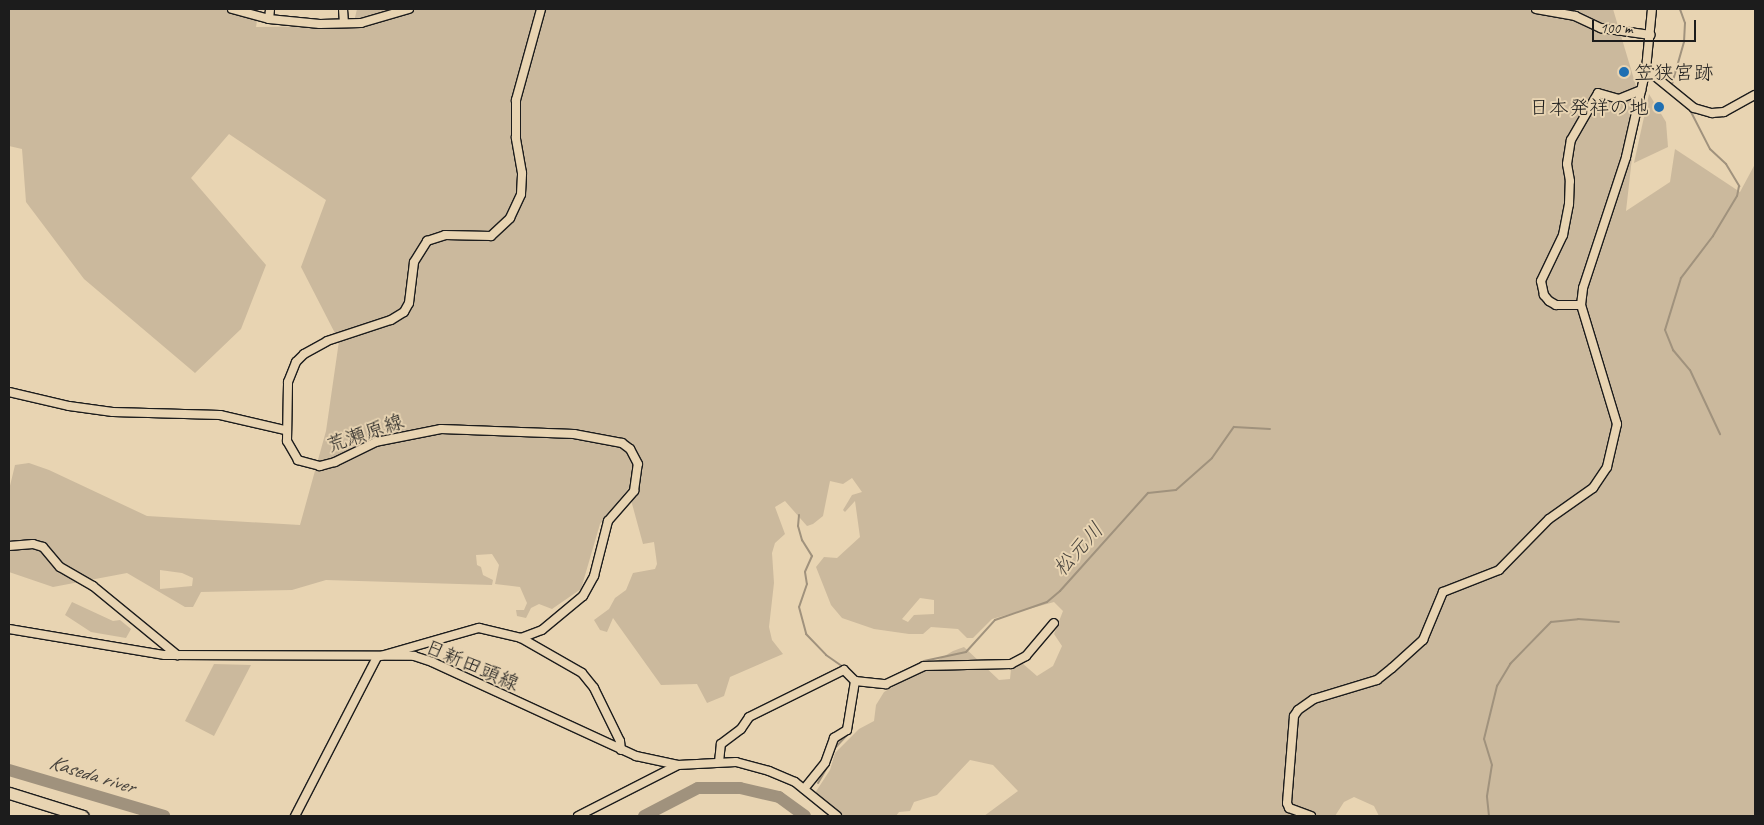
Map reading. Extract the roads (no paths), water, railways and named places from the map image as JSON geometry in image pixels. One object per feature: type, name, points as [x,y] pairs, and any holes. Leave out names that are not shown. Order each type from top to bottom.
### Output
[{"type":"highway","points":[[9,793],[83,816]]},
{"type":"street","points":[[232,9],[269,19],[320,24],[361,24],[408,9]]},
{"type":"street","points":[[269,19],[270,9]]},
{"type":"street","points":[[344,9],[344,23]]},
{"type":"street","name":"荒瀬原線","points":[[521,638],[542,630],[583,596],[594,576],[608,521],[634,490],[638,464],[630,448],[622,443],[574,434],[441,429],[376,442],[320,466],[298,460],[290,450],[285,430],[288,382],[296,362],[304,354],[327,341],[391,320],[404,312],[410,296],[414,262],[427,241],[445,236],[491,236],[510,218],[521,194],[522,172],[516,138],[516,100],[541,9]]},
{"type":"street","points":[[1536,9],[1575,16],[1600,28],[1651,35]]},
{"type":"street","points":[[1311,816],[1289,808],[1287,797],[1294,716],[1298,710],[1314,699],[1377,680],[1423,640],[1443,592],[1499,570],[1516,556],[1536,530],[1584,496],[1602,478],[1610,457],[1617,424],[1582,305],[1583,288],[1626,157],[1646,69],[1651,35],[1652,9]]},
{"type":"street","points":[[1646,69],[1694,108],[1712,113],[1724,112],[1755,95]]},
{"type":"street","points":[[1582,305],[1556,305],[1549,301],[1544,295],[1541,281],[1562,235],[1569,204],[1570,181],[1567,164],[1571,140],[1598,93],[1619,99],[1641,90]]},
{"type":"street","points":[[9,392],[69,406],[113,412],[220,415],[285,430]]},
{"type":"street","points":[[9,546],[34,544],[43,548],[60,567],[93,586],[177,655]]},
{"type":"street","points":[[719,762],[721,744],[741,729],[749,717],[844,670],[855,681],[886,684],[924,666],[1011,664],[1026,656],[1054,623]]},
{"type":"street","points":[[295,816],[377,657],[479,628],[521,638],[582,673],[594,688],[620,741],[621,750]]},
{"type":"street","name":"日新田頭線","points":[[9,629],[177,655],[414,656],[432,662],[621,750],[653,761],[678,765],[719,762],[769,770],[804,789],[837,816]]},
{"type":"street","points":[[804,789],[825,763],[834,738],[847,730],[855,681]]},
{"type":"street","points":[[578,816],[678,765]]},
{"type":"waterway","points":[[1672,84],[1684,42],[1685,23],[1680,9]]},
{"type":"waterway","points":[[1673,96],[1690,110],[1710,149],[1726,164],[1739,186],[1737,196],[1713,236],[1681,278],[1665,330],[1673,350],[1690,370],[1720,434]]},
{"type":"waterway","name":"松元川","points":[[907,670],[924,661],[966,652],[995,620],[1047,602],[1060,591],[1148,493],[1176,490],[1212,458],[1234,427],[1270,429]]},
{"type":"waterway","points":[[799,515],[798,526],[802,540],[812,556],[805,572],[807,584],[799,607],[806,634],[826,655],[843,667]]},
{"type":"waterway","points":[[1489,816],[1487,796],[1492,765],[1484,739],[1497,686],[1510,664],[1551,622],[1578,619],[1619,622]]},
{"type":"waterway","name":"松元川","points":[[833,750],[851,731],[855,703]]},
{"type":"waterway","name":"松元川","points":[[818,783],[829,764]]},
{"type":"waterway","name":"Kaseda river","points":[[9,770],[164,816]]},
{"type":"waterway","name":"Kaseda river","points":[[644,816],[698,788],[740,788],[779,797],[805,816]]},
{"type":"place","name":"笠狭宮跡","points":[[1624,72]]},
{"type":"place","name":"日本発祥の地","points":[[1659,107]]}]
